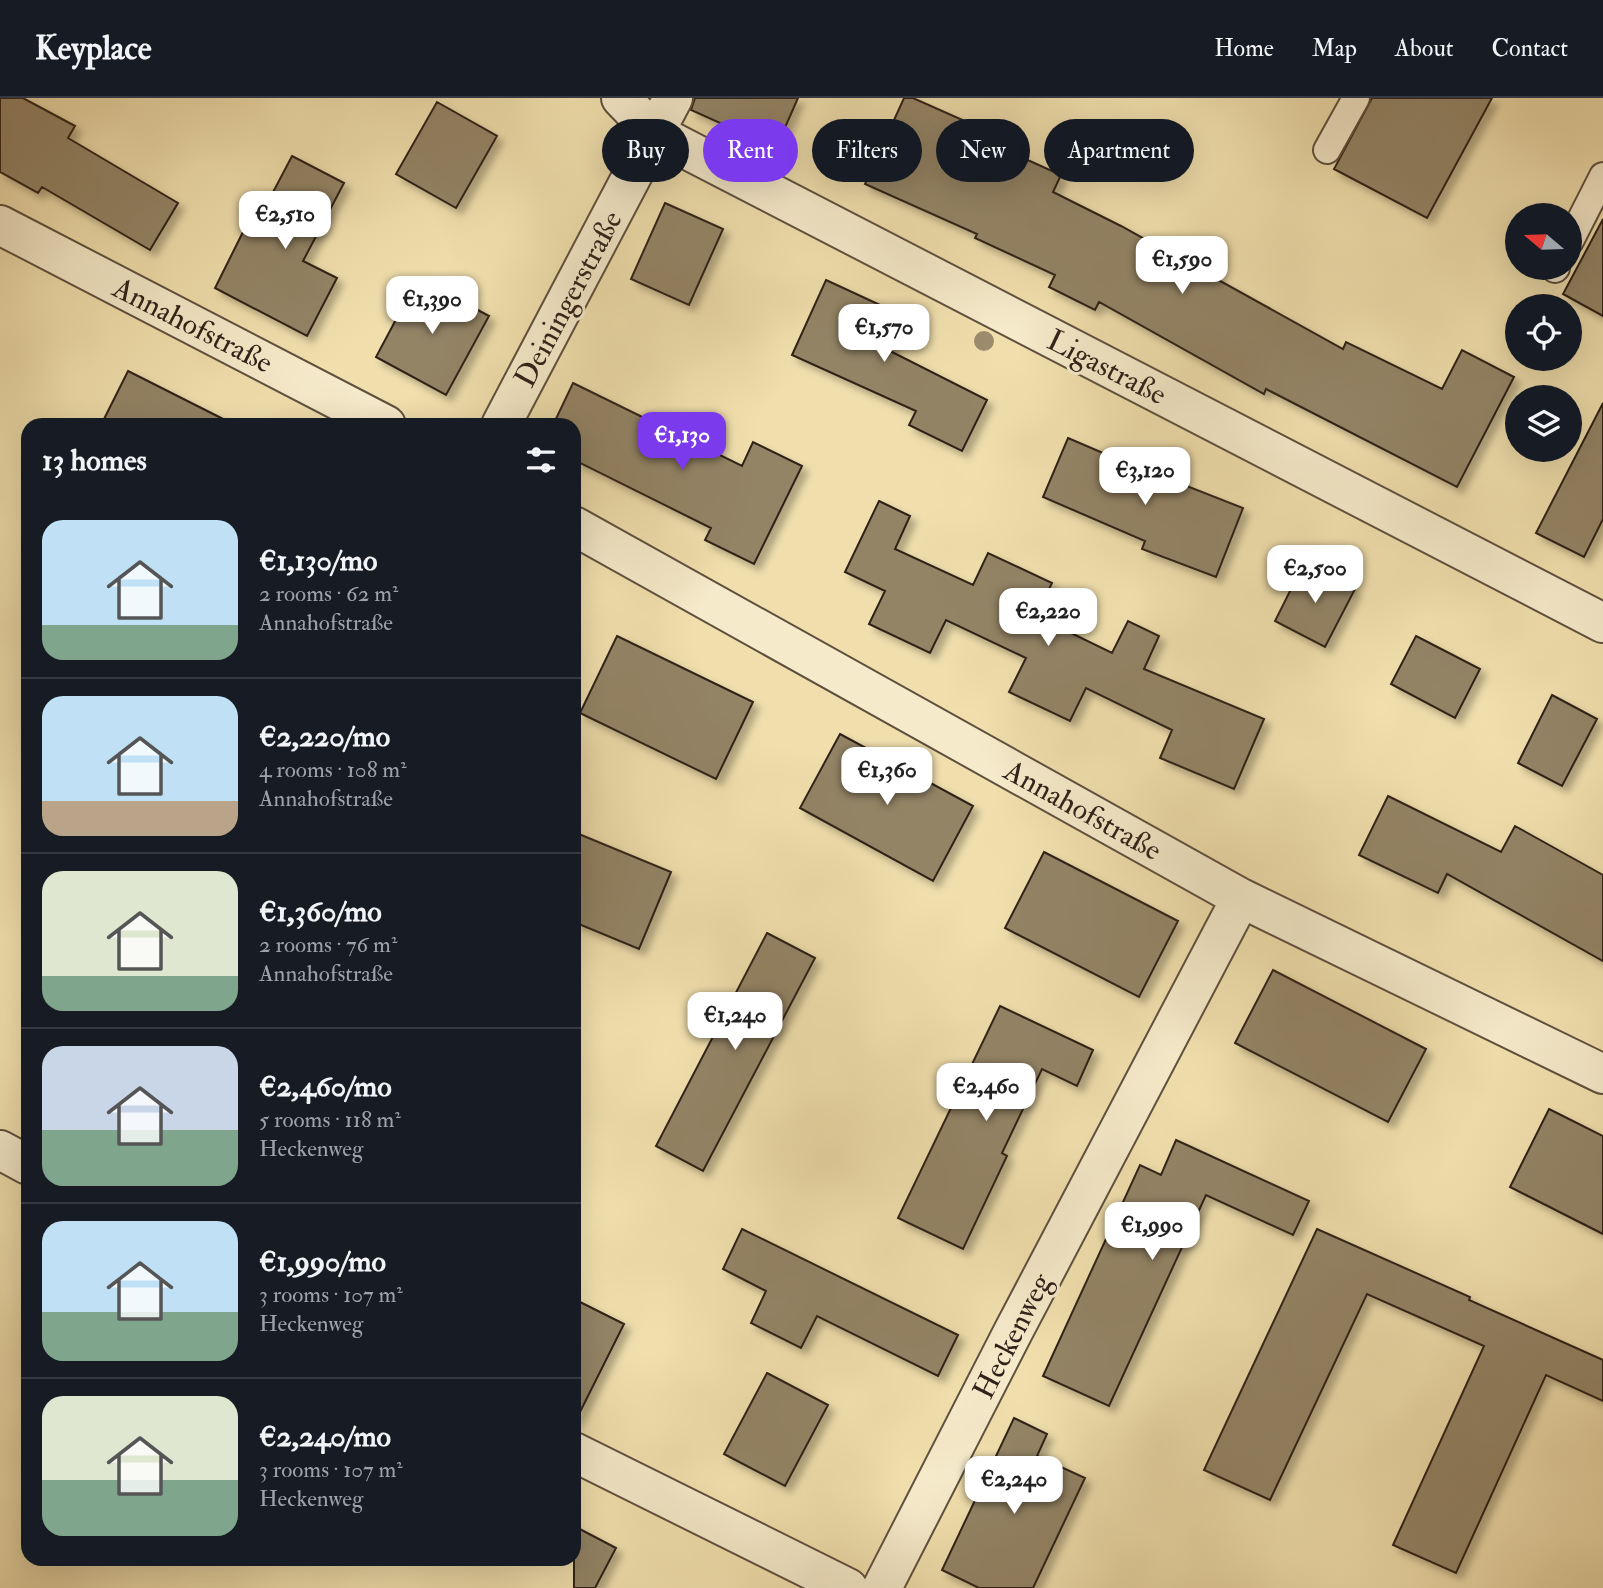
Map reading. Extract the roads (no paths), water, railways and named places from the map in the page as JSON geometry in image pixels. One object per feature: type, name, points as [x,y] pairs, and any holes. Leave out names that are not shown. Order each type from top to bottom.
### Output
[{"type":"street","name":"Ligastraße","points":[[621,98],[640,119]]},
{"type":"street","name":"Deiningerstraße","points":[[662,119],[673,98]]},
{"type":"street","name":"Ligastraße","points":[[689,152],[1603,623]]},
{"type":"street","name":"Deiningerstraße","points":[[505,418],[629,182]]},
{"type":"street","name":"Annahofstraße","points":[[0,225],[372,418]]},
{"type":"street","name":"Annahofstraße","points":[[581,530],[1241,898],[1603,1074]]},
{"type":"street","name":"Heckenweg","points":[[882,1588],[1241,898]]},
{"type":"street","points":[[581,1455],[848,1588]]},
{"type":"lane","points":[[1327,150],[1356,98]]},
{"type":"lane","points":[[1582,217],[1603,176]]}]
